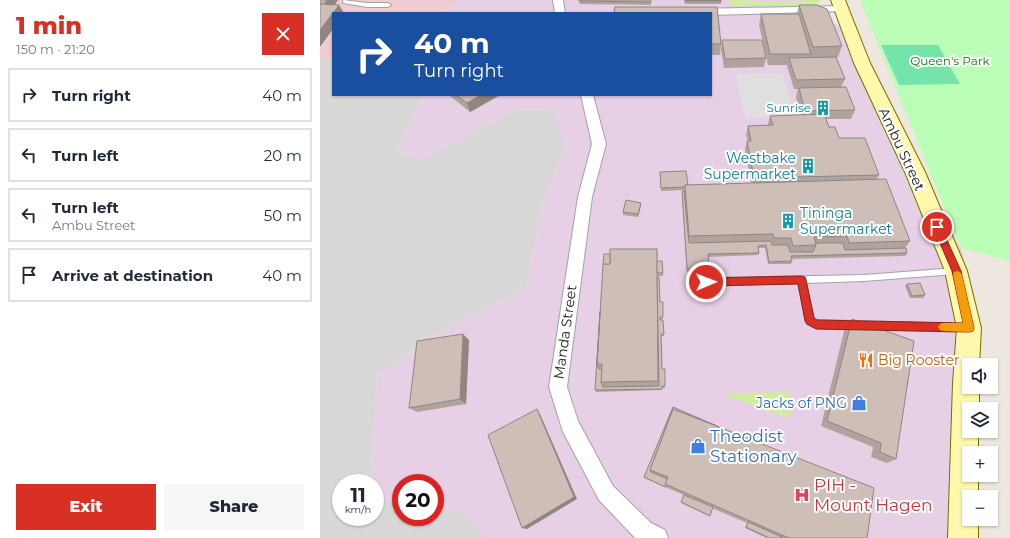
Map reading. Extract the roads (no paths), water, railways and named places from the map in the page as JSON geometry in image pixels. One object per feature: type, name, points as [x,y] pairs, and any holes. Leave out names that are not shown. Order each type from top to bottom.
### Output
[{"type":"street","points":[[558,0],[560,12]]},
{"type":"street","points":[[685,12],[840,4]]},
{"type":"street","name":"Ambu Street","points":[[840,4],[873,87],[915,172],[956,271],[969,328],[966,384],[963,538]]},
{"type":"street","name":"Manda Street","points":[[586,96],[599,144],[585,197],[558,387],[570,425],[606,493],[643,531],[657,538]]},
{"type":"lane","points":[[346,0],[345,2],[366,5],[388,4]]},
{"type":"lane","points":[[706,282],[801,280],[956,271]]},
{"type":"lane","points":[[801,280],[810,321],[816,324],[969,328]]},
{"type":"place","name":"Sunrise","points":[[823,108]]},
{"type":"place","name":"Westbake Supermarket","points":[[808,166]]},
{"type":"place","name":"Tininga Supermarket","points":[[788,221]]},
{"type":"place","name":"Big Rooster","points":[[866,360]]},
{"type":"place","name":"Jacks of PNG","points":[[859,403]]},
{"type":"place","name":"Theodist Stationary","points":[[698,446]]},
{"type":"place","name":"PIH - Mount Hagen","points":[[802,495]]},
{"type":"park label","name":"Queen's Park","points":[[950,61]]}]
